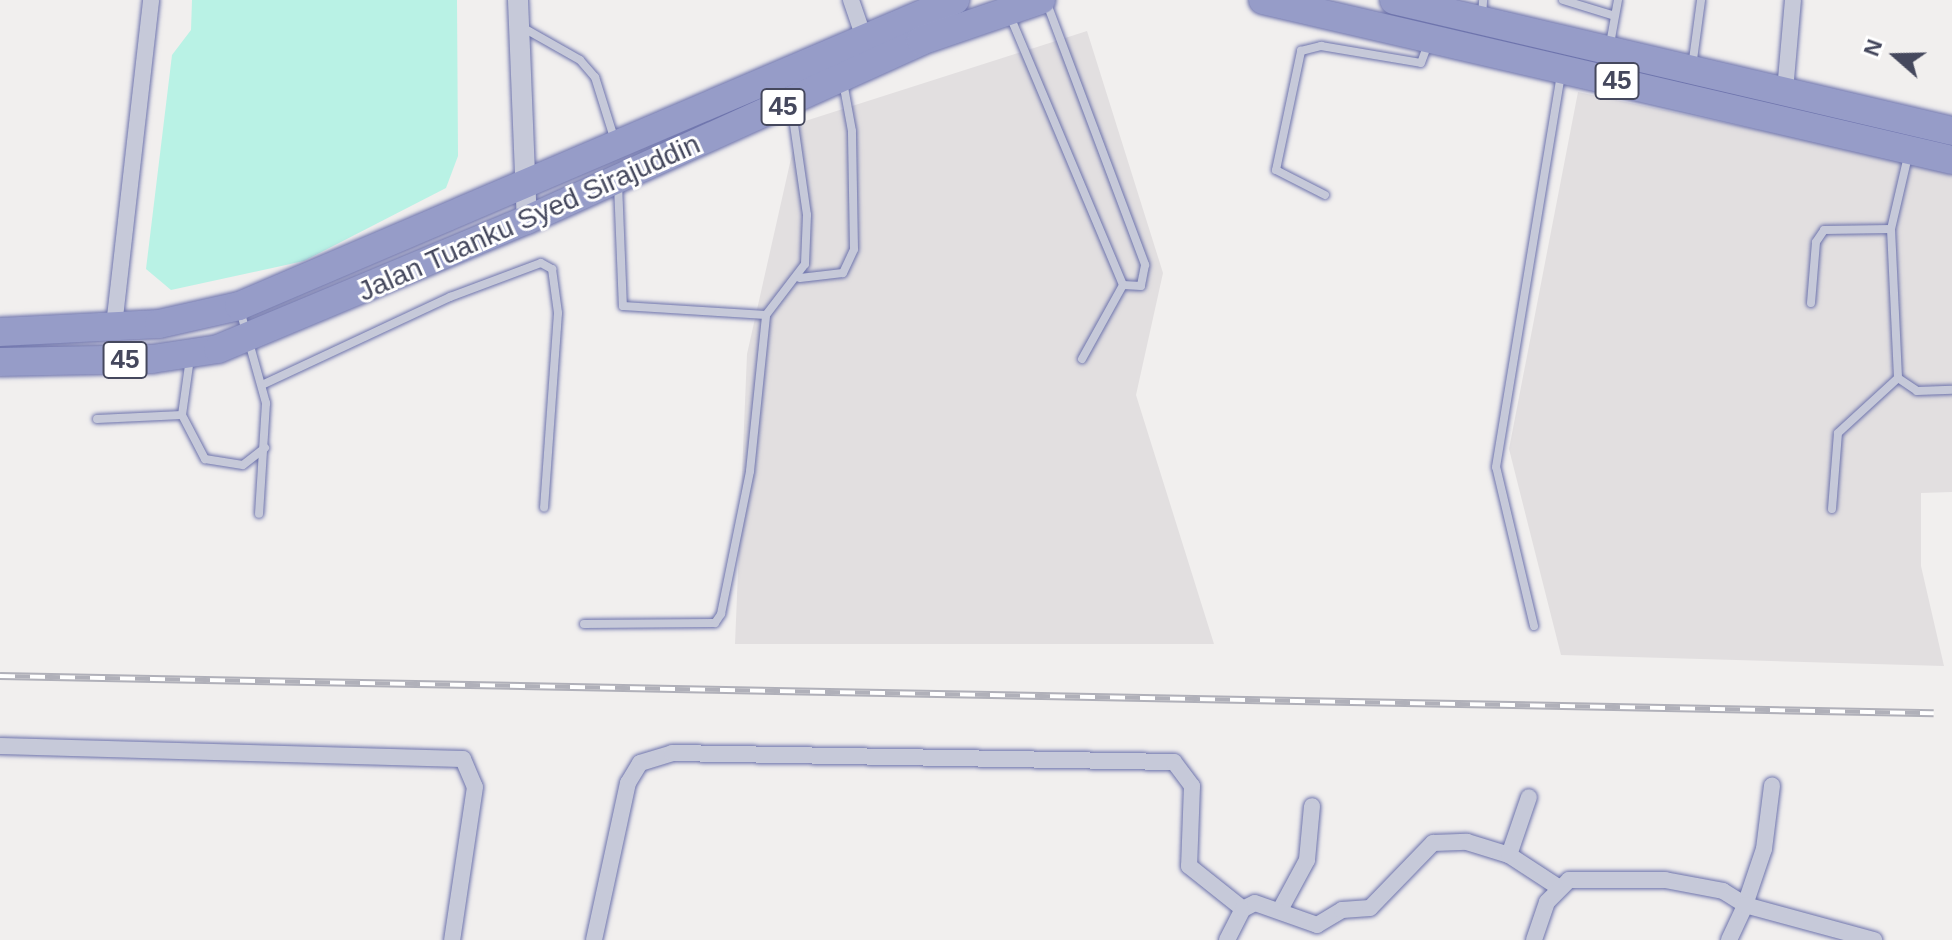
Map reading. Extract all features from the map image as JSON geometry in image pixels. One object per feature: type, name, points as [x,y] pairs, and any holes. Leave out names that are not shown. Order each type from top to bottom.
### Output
[{"type":"highway","name":"Jalan Tuanku Syed Sirajuddin","points":[[0,332],[197,319],[239,306],[617,149],[864,37],[955,0]]},
{"type":"highway","name":"Jalan Tuanku Syed Sirajuddin","points":[[0,362],[191,353],[248,338],[527,220],[791,103],[842,77],[1006,8],[1043,0]]},
{"type":"highway","name":"45","points":[[1394,0],[1482,10],[1609,49],[1952,131]]},
{"type":"highway","name":"45","points":[[1276,1],[1952,160]]},
{"type":"street","points":[[114,326],[151,0]]},
{"type":"street","points":[[518,0],[523,188],[527,220]]},
{"type":"street","points":[[851,0],[864,37]]},
{"type":"street","points":[[1785,91],[1793,0]]},
{"type":"street","points":[[0,746],[463,759],[475,787],[452,940]]},
{"type":"street","points":[[594,940],[628,783],[640,763],[672,753],[1174,762],[1192,786],[1189,866],[1243,909]]},
{"type":"street","points":[[1729,940],[1764,849],[1772,786]]},
{"type":"street","points":[[1509,855],[1529,797]]},
{"type":"street","points":[[1280,910],[1307,860],[1312,806]]},
{"type":"street","points":[[1227,940],[1243,909],[1264,903],[1317,925],[1342,910],[1370,908],[1433,843],[1467,842],[1509,855],[1558,887]]},
{"type":"street","points":[[1534,940],[1558,887],[1569,880],[1665,880],[1723,891],[1745,905],[1874,940]]},
{"type":"lane","points":[[1043,0],[1145,265],[1141,286],[1123,285]]},
{"type":"lane","points":[[1563,0],[1615,16]]},
{"type":"lane","points":[[1609,49],[1618,0]]},
{"type":"lane","points":[[1692,68],[1701,0]]},
{"type":"lane","points":[[1006,8],[1123,285]]},
{"type":"lane","points":[[519,25],[580,60],[595,77],[617,149]]},
{"type":"lane","points":[[1325,195],[1276,170],[1301,51],[1321,46],[1421,63],[1429,39]]},
{"type":"lane","points":[[1534,626],[1496,467],[1562,70]]},
{"type":"lane","points":[[800,278],[843,273],[854,249],[852,131],[842,77]]},
{"type":"lane","points":[[584,624],[715,623],[721,614],[750,471],[766,315],[800,278],[807,215],[791,103]]},
{"type":"lane","points":[[1898,378],[1891,229],[1909,151]]},
{"type":"lane","points":[[618,179],[623,306],[766,315]]},
{"type":"lane","points":[[1811,303],[1824,230],[1891,229]]},
{"type":"lane","points":[[262,385],[450,297],[541,263],[552,269],[558,313],[544,507]]},
{"type":"lane","points":[[1082,359],[1123,285]]},
{"type":"lane","points":[[239,306],[262,385],[265,448],[259,514]]},
{"type":"lane","points":[[191,353],[182,415],[205,459],[243,465],[265,448]]},
{"type":"lane","points":[[1898,378],[1917,391],[1952,390]]},
{"type":"lane","points":[[1832,509],[1838,433],[1898,378]]},
{"type":"lane","points":[[97,419],[182,415]]},
{"type":"shaded area","points":[[1087,31],[1163,273],[1136,395],[1214,644],[735,644],[747,354],[799,123]]},
{"type":"shaded area","points":[[1578,92],[1952,170],[1952,492],[1921,493],[1921,566],[1944,666],[1561,655],[1509,449]]},
{"type":"green space","points":[[192,0],[457,0],[458,156],[446,188],[304,261],[171,290],[146,269],[172,55],[191,30]]},
{"type":"railway","points":[[0,676],[1934,713]]}]
